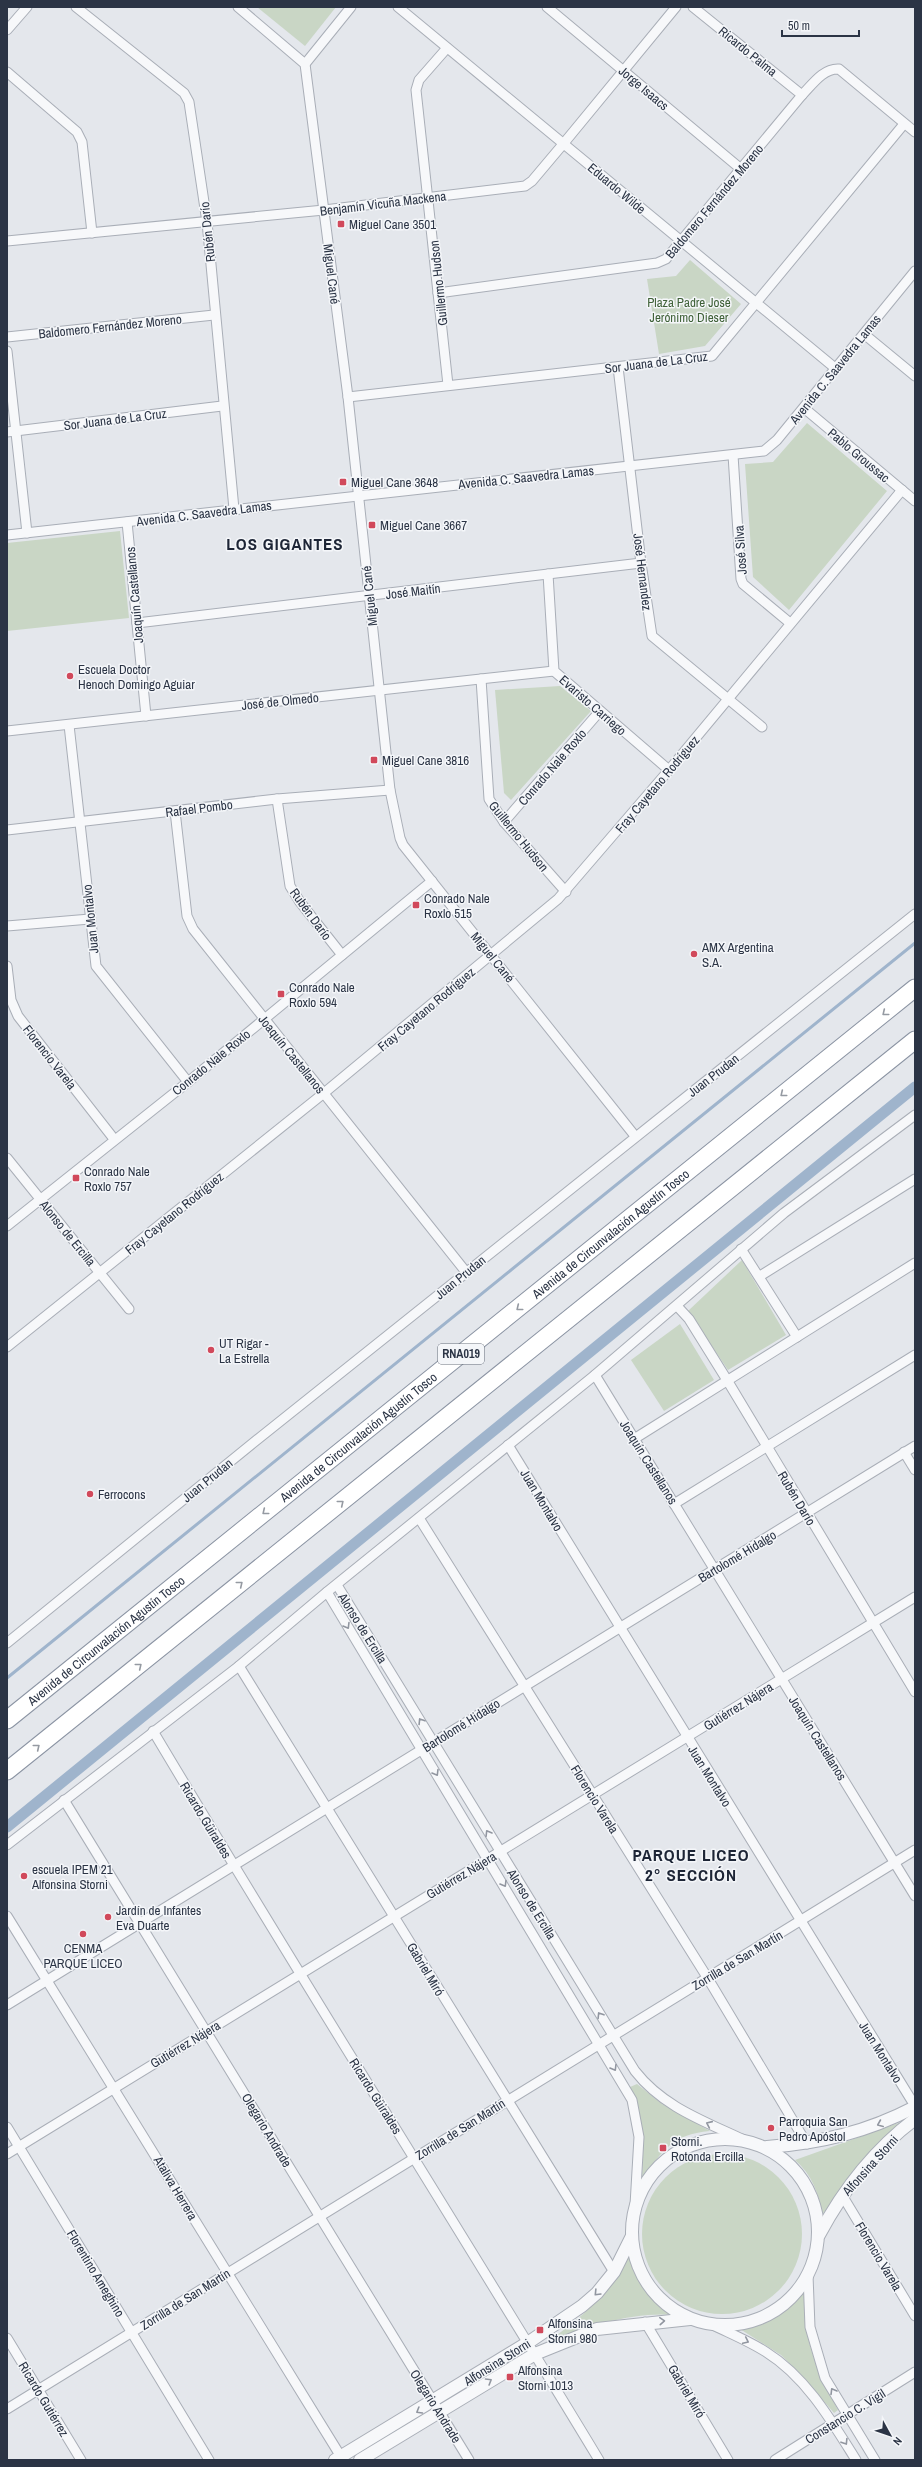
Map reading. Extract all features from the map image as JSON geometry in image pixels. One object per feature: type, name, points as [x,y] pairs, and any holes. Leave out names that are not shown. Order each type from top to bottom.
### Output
[{"type":"highway","name":"Avenida de Circunvalación Agustín Tosco","points":[[7,1720],[915,988]]},
{"type":"highway","name":"RNA019","points":[[7,1772],[915,1040]]},
{"type":"street","points":[[7,30],[27,7]]},
{"type":"street","name":"Rubén Darío","points":[[76,7],[187,98],[207,222],[222,406],[234,509]]},
{"type":"street","points":[[238,7],[305,64],[352,7]]},
{"type":"street","name":"Eduardo Wilde","points":[[398,7],[835,368]]},
{"type":"street","name":"Jorge Isaacs","points":[[547,7],[742,169]]},
{"type":"street","name":"Benjamín Vicuña Mackena","points":[[7,241],[324,210],[525,186],[532,181],[676,7]]},
{"type":"street","name":"Ricardo Palma","points":[[693,7],[802,95]]},
{"type":"street","name":"Guillermo Hudson","points":[[447,48],[417,85],[448,385]]},
{"type":"street","name":"Miguel Cané","points":[[305,64],[348,397],[368,597],[390,790],[400,838],[432,881],[635,1136]]},
{"type":"street","name":"Baldomero Fernández Moreno","points":[[438,293],[657,263],[666,259],[802,95],[825,72],[832,69],[839,70],[904,124]]},
{"type":"street","points":[[7,72],[70,124],[82,142],[92,233]]},
{"type":"street","points":[[904,124],[915,132]]},
{"type":"street","name":"Sor Juana de La Cruz","points":[[348,397],[712,356],[904,124]]},
{"type":"street","name":"Avenida C. Saavedra Lamas","points":[[7,535],[764,451],[770,448],[804,408],[915,271]]},
{"type":"street","name":"Baldomero Fernández Moreno","points":[[7,337],[214,315]]},
{"type":"street","points":[[864,334],[915,376]]},
{"type":"street","points":[[7,351],[11,431],[27,533]]},
{"type":"street","name":"José Hernandez","points":[[618,367],[631,466],[641,563],[652,636],[762,727]]},
{"type":"street","name":"Sor Juana de La Cruz","points":[[11,431],[222,406]]},
{"type":"street","name":"Pablo Groussac","points":[[804,408],[915,501]]},
{"type":"street","name":"José Silva","points":[[733,455],[741,579],[744,584],[790,623]]},
{"type":"street","name":"Fray Cayetano Rodríguez","points":[[7,1347],[324,1093],[566,892],[902,490]]},
{"type":"street","name":"Joaquín Castellanos","points":[[127,522],[146,716]]},
{"type":"street","name":"José Maitín","points":[[137,623],[368,597],[641,563]]},
{"type":"street","name":"Evaristo Carriego","points":[[548,574],[554,671],[669,770]]},
{"type":"street","name":"José de Olmedo","points":[[7,731],[554,671]]},
{"type":"street","name":"Guillermo Hudson","points":[[481,679],[486,792],[493,808],[504,822],[566,892]]},
{"type":"street","name":"Conrado Nale Roxlo","points":[[504,822],[600,711]]},
{"type":"street","name":"Juan Montalvo","points":[[69,725],[94,959],[99,972],[188,1082]]},
{"type":"street","name":"Rafael Pombo","points":[[7,830],[277,799],[390,790]]},
{"type":"street","name":"Rubén Darío","points":[[277,799],[292,890],[342,955]]},
{"type":"street","name":"Joaquín Castellanos","points":[[175,811],[189,922],[202,942],[466,1272]]},
{"type":"street","name":"Conrado Nale Roxlo","points":[[7,1226],[114,1139],[188,1082],[432,881]]},
{"type":"street","name":"Juan Prudan","points":[[7,1643],[635,1136],[915,914]]},
{"type":"street","points":[[7,926],[90,919]]},
{"type":"street","name":"Florencio Varela","points":[[7,966],[11,1000],[18,1016],[114,1139]]},
{"type":"street","points":[[7,1845],[239,1666],[327,1592],[595,1375],[677,1306],[741,1249],[790,1209],[915,1115]]},
{"type":"street","name":"Alonso de Ercilla","points":[[7,1158],[129,1308]]},
{"type":"street","points":[[760,1276],[915,1179]]},
{"type":"street","points":[[741,1249],[760,1276],[797,1337]]},
{"type":"street","points":[[634,1439],[915,1263]]},
{"type":"street","name":"Rubén Darío","points":[[677,1306],[689,1319],[727,1380],[915,1692]]},
{"type":"street","points":[[674,1504],[915,1355]]},
{"type":"street","name":"Joaquín Castellanos","points":[[595,1375],[915,1896]]},
{"type":"street","name":"Juan Montalvo","points":[[508,1445],[800,1922],[915,2106]]},
{"type":"street","name":"Bartolomé Hidalgo","points":[[7,2005],[327,1807],[434,1743],[524,1686],[807,1514],[915,1446]]},
{"type":"street","points":[[904,1452],[915,1470]]},
{"type":"street","name":"Florencio Varela","points":[[419,1518],[707,1977],[807,2144]]},
{"type":"street","name":"Alonso de Ercilla","points":[[337,1585],[613,2036],[643,2081],[660,2097],[685,2113],[744,2140]]},
{"type":"street","name":"Alonso de Ercilla","points":[[327,1592],[632,2100],[637,2118],[639,2137],[635,2205]]},
{"type":"street","name":"Gutiérrez Nájera","points":[[7,2154],[393,1915],[593,1796],[915,1596]]},
{"type":"street","name":"Gabriel Miró","points":[[239,1666],[506,2100],[614,2272]]},
{"type":"street","name":"Ricardo Güiraldes","points":[[154,1731],[233,1865],[529,2342],[599,2460]]},
{"type":"street","name":"Olegario Andrade","points":[[64,1800],[469,2460]]},
{"type":"street","name":"Zorrilla de San Martín","points":[[7,2409],[506,2100],[800,1922],[915,1850]]},
{"type":"street","name":"Ataliva Herrera","points":[[7,1916],[114,2087],[340,2459]]},
{"type":"street","name":"Alfonsina Storni","points":[[767,2147],[807,2144],[853,2134],[884,2122],[915,2106]]},
{"type":"street","name":"Alfonsina Storni","points":[[819,2235],[842,2195],[871,2160],[915,2120]]},
{"type":"street","name":"Florentino Ameghino","points":[[7,2127],[209,2460]]},
{"type":"street","points":[[711,2324],[740,2324],[767,2315],[791,2298],[808,2275],[816,2256],[819,2235],[817,2211],[808,2188],[794,2168],[767,2147],[744,2140],[721,2138],[698,2142],[677,2151],[659,2166],[649,2178],[635,2205],[632,2236],[635,2257],[643,2277],[655,2294],[666,2304],[690,2319],[711,2324],[752,2344],[779,2361],[814,2396],[856,2460]]},
{"type":"street","name":"Florencio Varela","points":[[842,2195],[915,2316]]},
{"type":"street","name":"Alfonsina Storni","points":[[360,2460],[582,2306],[597,2293],[614,2272],[632,2236]]},
{"type":"street","points":[[808,2275],[808,2310],[813,2343],[825,2378],[875,2460]]},
{"type":"street","name":"Alfonsina Storni","points":[[340,2459],[535,2354],[597,2329],[645,2322],[690,2319]]},
{"type":"street","name":"Gabriel Miró","points":[[645,2322],[728,2460]]},
{"type":"street","name":"Ricardo Gutiérrez","points":[[7,2338],[81,2460]]},
{"type":"street","name":"Constancio C. Vigil","points":[[775,2460],[915,2372]]},
{"type":"green space","points":[[257,7],[336,7],[305,46]]},
{"type":"green space","name":"Plaza Padre José Jerónimo Dieser","points":[[690,260],[741,304],[705,346],[659,354],[647,279],[676,276]]},
{"type":"green space","points":[[807,423],[887,491],[789,610],[753,577],[745,464],[773,462]]},
{"type":"green space","points":[[120,531],[129,618],[7,631],[7,543]]},
{"type":"green space","points":[[560,686],[591,711],[511,800],[504,793],[495,690]]},
{"type":"green space","points":[[742,1260],[786,1335],[728,1370],[688,1311]]},
{"type":"green space","points":[[680,1324],[714,1380],[664,1411],[631,1360]]},
{"type":"green space","points":[[637,2084],[662,2104],[710,2131],[686,2136],[677,2140],[663,2151],[642,2178],[642,2132],[638,2111],[630,2087]]},
{"type":"green space","points":[[907,2120],[856,2169],[822,2215],[819,2199],[814,2185],[806,2172],[795,2160]]},
{"type":"green space","points":[[730,2154],[745,2157],[760,2163],[779,2177],[789,2189],[796,2203],[801,2218],[801,2250],[796,2265],[789,2279],[779,2291],[767,2301],[745,2311],[730,2314],[714,2314],[699,2311],[677,2301],[665,2291],[655,2279],[643,2250],[642,2226],[645,2211],[655,2189],[665,2177],[677,2167],[706,2155]]},
{"type":"green space","points":[[631,2248],[636,2269],[645,2286],[665,2308],[674,2315],[642,2316],[611,2321],[551,2340],[588,2310],[607,2290]]},
{"type":"green space","points":[[805,2290],[808,2339],[817,2365],[838,2410],[834,2413],[802,2376],[781,2355],[740,2329],[760,2323],[776,2315]]},
{"type":"waterway","points":[[7,1678],[915,943]]},
{"type":"waterway","points":[[7,1827],[915,1087]]},
{"type":"place","name":"Miguel Cane 3501","points":[[341,224]]},
{"type":"place","name":"Miguel Cane 3648","points":[[343,482]]},
{"type":"place","name":"Miguel Cane 3667","points":[[372,525]]},
{"type":"place","name":"Escuela Doctor Henoch Domingo Aguiar","points":[[70,676]]},
{"type":"place","name":"Miguel Cane 3816","points":[[374,760]]},
{"type":"place","name":"Conrado Nale Roxlo 515","points":[[416,905]]},
{"type":"place","name":"AMX Argentina S.A.","points":[[694,954]]},
{"type":"place","name":"Conrado Nale Roxlo 594","points":[[281,994]]},
{"type":"place","name":"Conrado Nale Roxlo 757","points":[[76,1178]]},
{"type":"place","name":"UT Rigar - La Estrella","points":[[211,1350]]},
{"type":"place","name":"Ferrocons","points":[[90,1494]]},
{"type":"place","name":"escuela IPEM 21 Alfonsina Storni","points":[[24,1876]]},
{"type":"place","name":"Jardín de Infantes Eva Duarte","points":[[108,1917]]},
{"type":"place","name":"CENMA PARQUE LICEO","points":[[83,1934]]},
{"type":"place","name":"Parroquia San Pedro Apóstol","points":[[771,2128]]},
{"type":"place","name":"Storni. Rotonda Ercilla","points":[[663,2148]]},
{"type":"place","name":"Alfonsina Storni 980","points":[[540,2330]]},
{"type":"place","name":"Alfonsina Storni 1013","points":[[510,2377]]},
{"type":"district","name":"LOS GIGANTES","points":[[285,544]]},
{"type":"district","name":"PARQUE LICEO 2° SECCIÓN","points":[[691,1865]]}]
